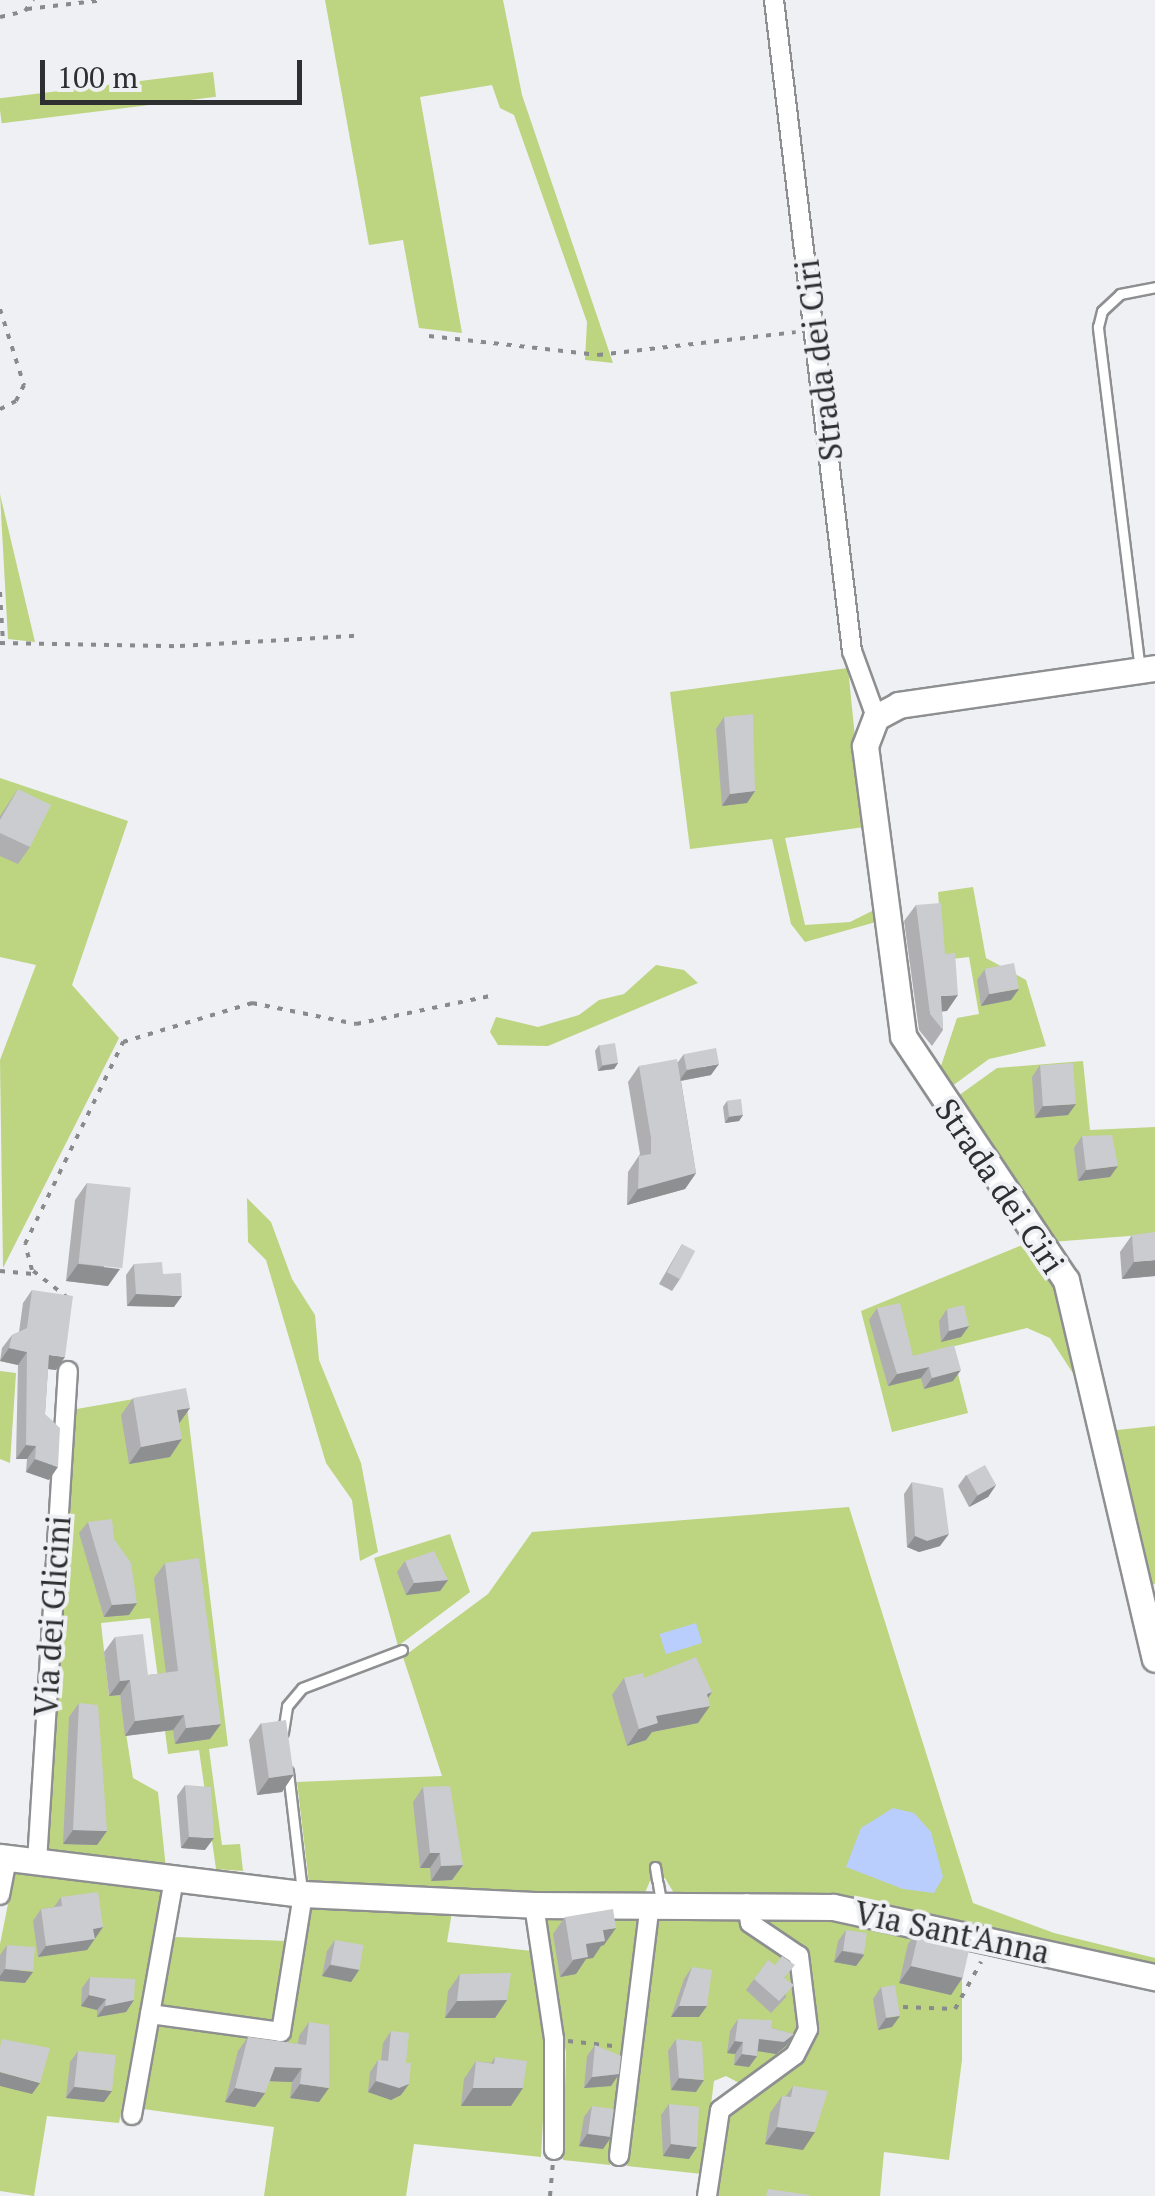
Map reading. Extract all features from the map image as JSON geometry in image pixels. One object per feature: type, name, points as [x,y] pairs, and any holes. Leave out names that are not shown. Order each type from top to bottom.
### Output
[{"type":"street","name":"Strada dei Ciri","points":[[774,0],[852,652],[876,717],[865,746],[903,1036],[1066,1280],[1155,1659]]},
{"type":"street","points":[[876,717],[909,702],[1148,669]]},
{"type":"street","name":"Via dei Glicini","points":[[36,1862],[68,1371]]},
{"type":"street","name":"Via Sant'Anna","points":[[0,1895],[4,1857],[303,1894],[534,1905],[657,1893],[747,1904],[859,1910],[1155,1977]]},
{"type":"street","points":[[132,2115],[174,1880]]},
{"type":"street","points":[[619,2156],[657,1893]]},
{"type":"street","points":[[150,2014],[281,2032],[303,1894]]},
{"type":"street","points":[[707,2196],[720,2110],[796,2055],[808,2029],[799,1956],[755,1928],[747,1904]]},
{"type":"street","points":[[534,1905],[554,2039],[554,2150]]},
{"type":"lane","points":[[1148,669],[1098,327],[1102,312],[1120,294],[1155,287]]},
{"type":"lane","points":[[285,1748],[284,1717],[298,1692],[402,1650]]},
{"type":"lane","points":[[287,1762],[303,1894]]},
{"type":"lane","points":[[655,1867],[657,1893]]},
{"type":"path","points":[[27,10],[33,0]]},
{"type":"path","points":[[0,17],[104,0]]},
{"type":"path","points":[[0,309],[24,380],[19,398],[0,409]]},
{"type":"path","points":[[428,336],[598,355],[816,329]]},
{"type":"path","points":[[0,592],[1,644],[161,646],[356,636]]},
{"type":"path","points":[[72,1301],[36,1274],[25,1258],[26,1238],[123,1042],[252,1002],[356,1024],[490,996]]},
{"type":"path","points":[[0,1272],[36,1274]]},
{"type":"path","points":[[903,2007],[955,2009],[992,1940]]},
{"type":"path","points":[[554,2039],[632,2049]]},
{"type":"path","points":[[550,2196],[554,2150]]},
{"type":"green space","points":[[325,0],[503,0],[522,95],[613,363],[585,360],[587,322],[514,115],[500,108],[492,85],[420,97],[462,333],[419,328],[403,240],[369,245]]},
{"type":"green space","points":[[213,72],[216,97],[2,123],[0,98]]},
{"type":"green space","points":[[0,494],[35,642],[8,639]]},
{"type":"green space","points":[[848,668],[864,827],[785,838],[805,925],[850,922],[874,910],[876,922],[805,942],[791,924],[772,839],[690,849],[670,692]]},
{"type":"green space","points":[[0,778],[128,821],[72,985],[119,1038],[3,1268],[0,1060],[36,965],[0,957]]},
{"type":"green space","points":[[973,887],[986,958],[1026,980],[1046,1046],[989,1059],[944,1092],[936,1081],[957,1018],[979,1014],[969,957],[943,960],[938,892]]},
{"type":"green space","points":[[656,965],[684,970],[698,983],[548,1046],[498,1045],[490,1032],[496,1017],[538,1027],[579,1015],[599,1000],[624,994]]},
{"type":"green space","points":[[1083,1061],[1090,1130],[1155,1127],[1155,1234],[1051,1242],[951,1101],[997,1068]]},
{"type":"green space","points":[[247,1198],[271,1222],[292,1279],[315,1315],[319,1360],[361,1463],[378,1552],[360,1561],[352,1500],[326,1463],[266,1260],[248,1242]]},
{"type":"green space","points":[[1032,1241],[1051,1269],[1076,1378],[1050,1338],[1027,1328],[951,1347],[968,1413],[892,1432],[861,1311]]},
{"type":"green space","points":[[0,1371],[16,1373],[10,1463],[0,1459]]},
{"type":"green space","points":[[185,1390],[228,1746],[209,1749],[222,1845],[240,1844],[243,1871],[216,1869],[199,1750],[168,1754],[150,1618],[101,1623],[109,1696],[120,1695],[133,1778],[158,1792],[166,1869],[45,1855],[71,1410]]},
{"type":"green space","points":[[1155,1426],[1155,1584],[1146,1587],[1108,1431]]},
{"type":"green space","points":[[849,1507],[973,1903],[1054,1933],[1155,1958],[1155,1966],[852,1898],[675,1895],[665,1878],[650,1881],[644,1895],[309,1883],[297,1782],[442,1776],[403,1657],[488,1594],[532,1532]]},
{"type":"green space","points":[[450,1534],[470,1592],[398,1646],[374,1558]]},
{"type":"green space","points":[[15,1869],[162,1889],[119,2123],[47,2116],[34,2196],[0,2191],[0,1944]]},
{"type":"green space","points":[[310,1904],[452,1912],[447,1942],[533,1951],[546,2062],[541,2157],[414,2144],[406,2196],[264,2196],[274,2127],[143,2109],[158,2025],[288,2043]]},
{"type":"green space","points":[[641,1914],[610,2165],[563,2160],[566,2053],[546,1915]]},
{"type":"green space","points":[[657,1914],[738,1914],[742,1932],[779,1948],[795,1966],[800,2026],[792,2046],[741,2084],[726,2076],[714,2081],[702,2174],[627,2166]]},
{"type":"green space","points":[[760,1915],[834,1918],[962,1945],[962,2060],[949,2160],[884,2152],[880,2196],[715,2196],[729,2114],[800,2062],[816,2025],[808,1961],[791,1939],[763,1927]]},
{"type":"green space","points":[[174,1937],[287,1941],[273,2022],[161,2007]]},
{"type":"water","points":[[696,1623],[702,1643],[666,1654],[660,1634]]},
{"type":"water","points":[[893,1808],[914,1813],[931,1832],[943,1877],[934,1893],[903,1889],[846,1867],[861,1828]]},
{"type":"building","points":[[753,714],[755,791],[730,794],[724,717]]},
{"type":"building","points":[[18,789],[51,805],[30,847],[0,833],[0,820]]},
{"type":"building","points":[[941,903],[945,954],[955,953],[958,995],[941,996],[943,1030],[930,1014],[916,905]]},
{"type":"building","points":[[1014,963],[1019,989],[990,994],[985,969]]},
{"type":"building","points":[[615,1043],[618,1063],[602,1065],[599,1046]]},
{"type":"building","points":[[716,1048],[719,1064],[687,1070],[684,1054]]},
{"type":"building","points":[[677,1059],[696,1173],[638,1189],[639,1156],[651,1154],[639,1066]]},
{"type":"building","points":[[1073,1063],[1076,1104],[1043,1106],[1040,1065]]},
{"type":"building","points":[[741,1099],[743,1115],[729,1117],[727,1101]]},
{"type":"building","points":[[1112,1135],[1118,1166],[1086,1170],[1082,1136]]},
{"type":"building","points":[[87,1183],[131,1188],[122,1268],[79,1264]]},
{"type":"building","points":[[1155,1232],[1155,1260],[1134,1262],[1132,1235]]},
{"type":"building","points":[[682,1244],[695,1251],[680,1279],[667,1272]]},
{"type":"building","points":[[162,1262],[163,1274],[181,1273],[182,1296],[136,1294],[134,1264]]},
{"type":"building","points":[[32,1290],[73,1296],[65,1357],[49,1355],[45,1414],[60,1428],[58,1467],[35,1459],[36,1446],[26,1445],[27,1352],[9,1348],[12,1335],[27,1328]]},
{"type":"building","points":[[900,1303],[913,1356],[954,1345],[961,1370],[932,1378],[929,1367],[897,1374],[877,1308]]},
{"type":"building","points":[[964,1305],[969,1326],[949,1331],[947,1309]]},
{"type":"building","points":[[186,1388],[190,1408],[177,1410],[182,1439],[141,1447],[133,1398]]},
{"type":"building","points":[[985,1465],[996,1485],[978,1495],[967,1475]]},
{"type":"building","points":[[912,1482],[943,1488],[949,1534],[927,1541],[915,1536]]},
{"type":"building","points":[[112,1519],[114,1539],[131,1563],[137,1603],[112,1605],[88,1522]]},
{"type":"building","points":[[434,1551],[448,1580],[414,1583],[405,1561]]},
{"type":"building","points":[[199,1558],[221,1724],[186,1728],[184,1715],[135,1721],[130,1680],[120,1681],[115,1637],[143,1634],[148,1675],[178,1671],[165,1563]]},
{"type":"building","points":[[696,1657],[712,1692],[707,1694],[710,1706],[656,1716],[658,1723],[639,1729],[624,1678],[643,1673],[644,1678]]},
{"type":"building","points":[[79,1703],[98,1705],[107,1831],[73,1830]]},
{"type":"building","points":[[286,1720],[294,1774],[269,1778],[261,1723]]},
{"type":"building","points":[[185,1785],[211,1787],[214,1838],[189,1837]]},
{"type":"building","points":[[450,1786],[463,1865],[441,1866],[440,1853],[430,1853],[423,1787]]},
{"type":"building","points":[[98,1892],[103,1927],[93,1929],[95,1939],[46,1946],[41,1909],[62,1906],[61,1897]]},
{"type":"building","points":[[613,1909],[616,1928],[603,1930],[605,1941],[586,1944],[588,1957],[572,1960],[565,1917]]},
{"type":"building","points":[[920,1927],[972,1939],[963,1978],[911,1966]]},
{"type":"building","points":[[846,1930],[867,1933],[864,1954],[843,1951]]},
{"type":"building","points":[[335,1940],[364,1945],[359,1970],[331,1965]]},
{"type":"building","points":[[7,1945],[35,1947],[33,1971],[5,1969]]},
{"type":"building","points":[[782,1956],[795,1965],[784,1978],[794,1985],[779,2001],[754,1979],[768,1960],[775,1965]]},
{"type":"building","points":[[692,1967],[712,1970],[707,2006],[679,2006]]},
{"type":"building","points":[[511,1973],[507,2000],[457,2001],[460,1974]]},
{"type":"building","points":[[90,1977],[135,1979],[134,2000],[105,2006],[106,1999],[89,1995]]},
{"type":"building","points":[[895,1985],[900,2016],[886,2018],[881,1987]]},
{"type":"building","points":[[738,2019],[772,2020],[771,2028],[794,2034],[784,2042],[759,2039],[757,2056],[742,2054],[743,2042],[735,2041]]},
{"type":"building","points":[[309,2022],[329,2025],[329,2088],[300,2084],[302,2068],[275,2067],[265,2093],[235,2088],[248,2037],[306,2045]]},
{"type":"building","points":[[391,2031],[409,2033],[409,2084],[399,2088],[376,2081],[378,2060],[388,2061]]},
{"type":"building","points":[[2,2039],[50,2048],[40,2083],[0,2072]]},
{"type":"building","points":[[676,2039],[702,2042],[704,2080],[679,2078]]},
{"type":"building","points":[[595,2045],[621,2056],[619,2074],[592,2077]]},
{"type":"building","points":[[78,2051],[116,2055],[112,2091],[74,2087]]},
{"type":"building","points":[[495,2057],[527,2061],[523,2088],[473,2088],[476,2061],[494,2064]]},
{"type":"building","points":[[793,2086],[828,2091],[815,2132],[777,2127],[782,2096],[791,2097]]},
{"type":"building","points":[[669,2104],[699,2107],[697,2147],[671,2144]]},
{"type":"building","points":[[592,2106],[614,2109],[610,2137],[588,2134]]},
{"type":"building","points":[[768,2189],[810,2195],[810,2196],[766,2196]]}]
